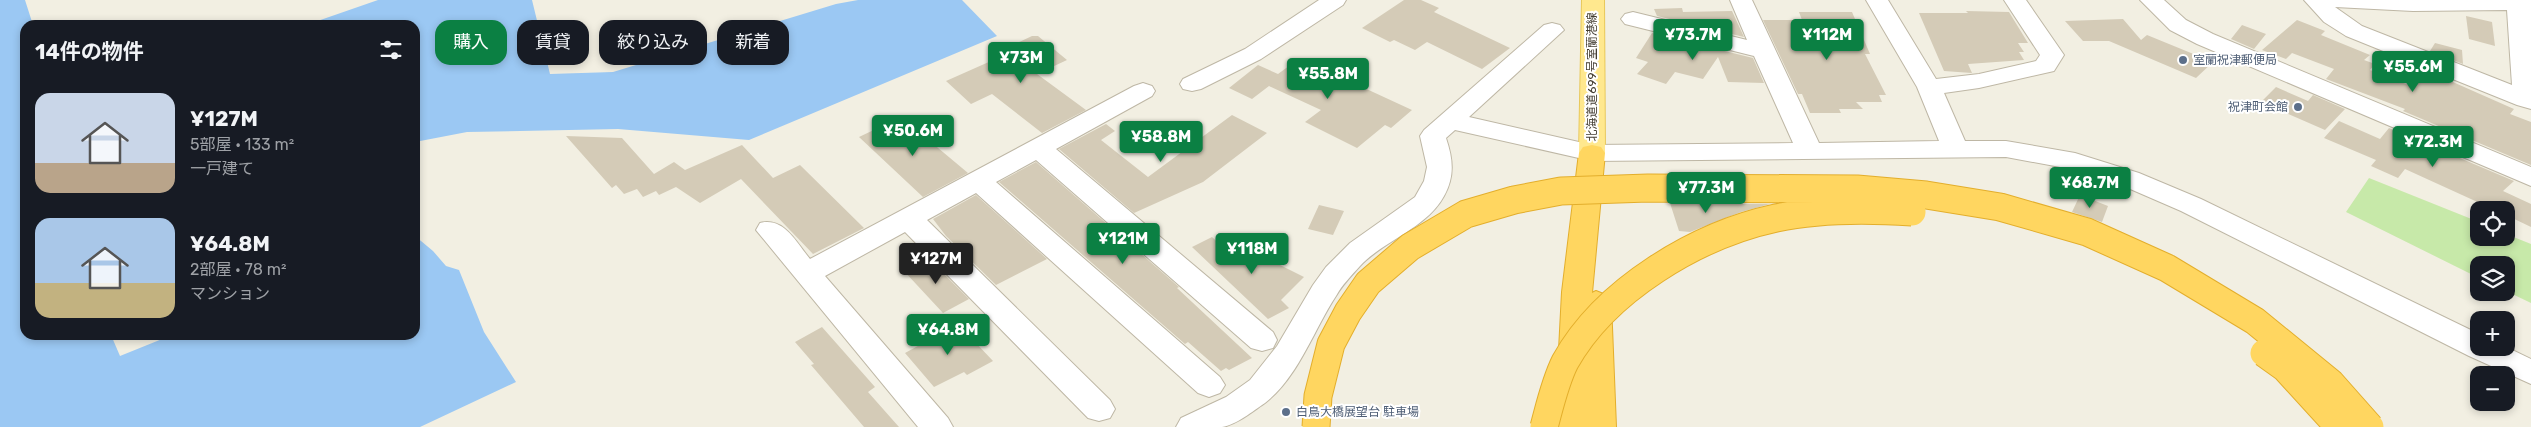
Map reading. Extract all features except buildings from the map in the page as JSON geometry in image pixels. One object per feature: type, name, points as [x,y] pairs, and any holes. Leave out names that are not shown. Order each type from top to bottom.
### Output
[{"type":"highway","points":[[1571,427],[1577,292],[1592,154]]},
{"type":"highway","points":[[1592,154],[1600,427]]},
{"type":"highway","points":[[1316,427],[1318,396],[1331,344],[1348,312],[1368,283],[1410,247],[1466,214],[1514,200],[1561,192],[1648,188],[1857,189],[1926,194],[2000,207],[2087,232],[2168,268],[2255,321],[2331,383],[2370,427]]},
{"type":"highway","points":[[1544,427],[1568,357],[1589,328],[1617,300],[1650,273],[1679,254],[1718,237],[1774,219],[1880,210],[1941,214],[2008,225],[2107,256],[2168,288],[2233,328],[2285,368],[2339,427]]},
{"type":"main road","name":"北海道道699号室蘭港線","points":[[1592,154],[1593,0]]},
{"type":"street","points":[[1192,84],[1253,54],[1335,0]]},
{"type":"street","points":[[1741,0],[1809,150]]},
{"type":"street","points":[[1878,0],[1929,87],[1955,149]]},
{"type":"street","points":[[1929,87],[1979,82],[2045,66],[2052,55],[2014,0]]},
{"type":"street","points":[[2151,0],[2178,25],[2205,39],[2531,177]]},
{"type":"street","points":[[2315,0],[2332,17],[2354,31],[2529,101],[2525,3],[2329,0]]},
{"type":"street","points":[[1633,19],[1764,51]]},
{"type":"street","points":[[1192,427],[1225,412],[1262,387],[1294,344],[1324,290],[1352,257],[1374,238],[1429,200],[1441,176],[1440,158],[1433,136],[1452,122],[1552,30]]},
{"type":"street","points":[[807,273],[1143,91]]},
{"type":"street","points":[[1452,122],[1592,154],[2006,149],[2075,161],[2130,179],[2191,205],[2470,343]]},
{"type":"street","points":[[1038,148],[1262,340]]},
{"type":"street","points":[[978,180],[1209,385]]},
{"type":"street","points":[[908,218],[1099,409]]},
{"type":"street","points":[[770,230],[937,427]]},
{"type":"street","points":[[2498,356],[2531,372]]},
{"type":"green space","points":[[2369,178],[2470,218],[2470,246],[2515,246],[2515,238],[2531,244],[2531,303],[2515,295],[2515,256],[2470,256],[2470,274],[2346,212]]},
{"type":"water","points":[[0,0],[25,0],[31,20],[20,20],[20,340],[113,340],[120,356],[160,340],[420,340],[420,240],[446,266],[459,270],[484,332],[516,382],[420,427],[0,427]]},
{"type":"water","points":[[378,0],[532,0],[537,20],[517,20],[517,65],[548,65],[550,74],[613,72],[636,65],[707,65],[707,43],[717,40],[717,65],[789,65],[789,20],[784,20],[836,4],[858,0],[962,0],[997,36],[749,140],[618,129],[467,132],[420,141],[420,20],[320,20]]},
{"type":"place","name":"室蘭祝津郵便局","points":[[2183,60]]},
{"type":"place","name":"祝津町会館","points":[[2298,107]]},
{"type":"place","name":"白鳥大橋展望台 駐車場","points":[[1286,412]]}]
